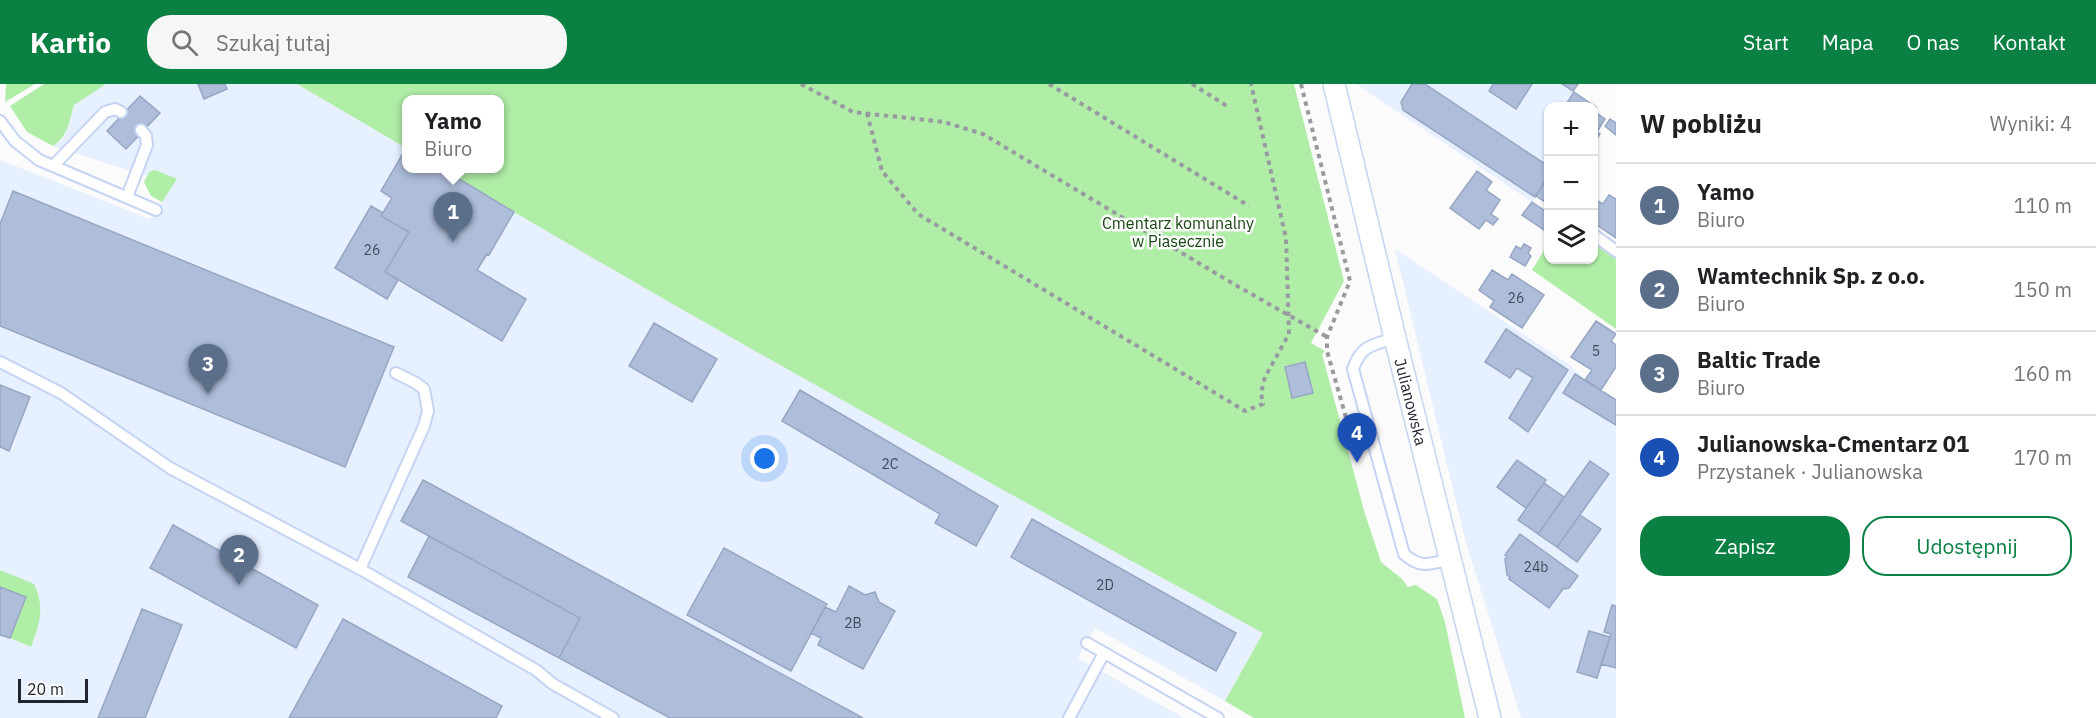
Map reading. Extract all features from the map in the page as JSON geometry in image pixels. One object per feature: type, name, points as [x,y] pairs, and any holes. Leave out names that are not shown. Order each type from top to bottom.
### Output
[{"type":"street","name":"Julianowska","points":[[1334,84],[1490,718]]},
{"type":"lane","points":[[54,166],[105,112],[115,110],[121,112]]},
{"type":"lane","points":[[0,121],[21,146],[39,160],[156,210]]},
{"type":"lane","points":[[127,197],[147,148],[147,139],[141,130]]},
{"type":"lane","points":[[1598,239],[1616,251]]},
{"type":"lane","points":[[1395,338],[1366,347],[1357,358],[1353,369],[1404,554],[1423,566],[1450,559]]},
{"type":"lane","points":[[0,362],[61,393],[170,468],[360,569],[536,670],[553,684],[613,718]]},
{"type":"lane","points":[[360,569],[424,426],[428,411],[424,389],[396,373]]},
{"type":"lane","points":[[1087,643],[1218,718]]},
{"type":"lane","points":[[1069,718],[1104,653]]},
{"type":"path","points":[[801,84],[853,112],[944,122],[983,135],[1327,337]]},
{"type":"path","points":[[1049,84],[1249,206]]},
{"type":"path","points":[[1192,84],[1230,108]]},
{"type":"path","points":[[867,113],[882,171],[918,214],[1245,411],[1263,404],[1261,393],[1265,377],[1288,334],[1286,238],[1251,84]]},
{"type":"shaded area","points":[[106,84],[297,84],[402,146],[402,173],[448,173],[1025,502],[1263,633],[1225,701],[1095,628],[1078,658],[1184,718],[0,718],[0,160],[150,219],[177,179],[149,172],[146,176],[53,146],[65,135],[74,105]]},
{"type":"shaded area","points":[[1356,84],[1562,84],[1589,102],[1544,102],[1544,182],[1532,202]]},
{"type":"shaded area","points":[[1395,249],[1570,365],[1585,380],[1616,400],[1616,718],[1521,718],[1466,543]]},
{"type":"green space","points":[[6,84],[35,84],[5,102]]},
{"type":"green space","points":[[44,84],[106,84],[74,105],[65,133],[53,146],[27,132],[10,106]]},
{"type":"green space","name":"Cmentarz komunalny w Piasecznie","points":[[297,84],[1294,84],[1344,281],[1311,343],[1325,351],[1322,354],[1365,514],[1381,562],[1408,587],[1416,585],[1437,599],[1445,622],[1465,718],[1254,718],[1225,701],[1263,633],[850,404],[448,173],[504,173],[504,95],[402,95],[402,146]]},
{"type":"green space","points":[[155,170],[177,179],[162,202],[151,196],[144,182],[149,172]]},
{"type":"green space","points":[[1598,247],[1616,259],[1616,329],[1532,270],[1544,250],[1544,264],[1598,264]]},
{"type":"green space","points":[[0,570],[34,584],[39,600],[40,616],[31,647],[10,638],[26,597],[0,587]]},
{"type":"building","points":[[198,84],[225,84],[227,89],[204,99]]},
{"type":"building","points":[[1412,84],[1425,84],[1544,163],[1544,182],[1535,197],[1403,110],[1401,102]]},
{"type":"building","points":[[1493,84],[1532,84],[1516,109],[1489,91]]},
{"type":"building","points":[[1562,84],[1578,84],[1573,91]]},
{"type":"building","points":[[1574,92],[1589,102],[1568,102]]},
{"type":"building","points":[[140,96],[160,113],[126,149],[107,131]]},
{"type":"building","points":[[1598,114],[1605,119],[1598,130]]},
{"type":"building","points":[[1610,119],[1616,123],[1616,135],[1605,126]]},
{"type":"building","points":[[402,155],[402,173],[449,173],[514,212],[489,255],[487,254],[477,270],[526,299],[502,341],[385,272],[409,232],[381,216],[392,198],[381,191]]},
{"type":"building","points":[[1477,171],[1492,182],[1486,190],[1500,200],[1491,214],[1498,219],[1493,225],[1486,220],[1479,229],[1450,208]]},
{"type":"building","points":[[1544,183],[1544,201],[1536,196]]},
{"type":"building","points":[[13,191],[394,347],[345,467],[0,326],[0,224]]},
{"type":"building","points":[[1609,195],[1616,199],[1616,238],[1598,226],[1598,201],[1603,204]]},
{"type":"building","points":[[1532,202],[1544,210],[1544,230],[1522,215]]},
{"type":"building","points":[[371,206],[383,213],[381,216],[409,232],[385,272],[398,280],[387,299],[335,268]]},
{"type":"building","points":[[1524,244],[1531,248],[1528,253],[1531,256],[1525,266],[1510,257],[1516,246],[1521,249]]},
{"type":"building","points":[[1492,270],[1508,280],[1512,274],[1544,295],[1522,328],[1490,307],[1494,301],[1479,290]]},
{"type":"building","points":[[1596,321],[1616,334],[1611,341],[1616,345],[1616,367],[1601,390],[1585,380],[1592,370],[1571,357]]},
{"type":"building","points":[[654,323],[717,359],[692,402],[629,366]]},
{"type":"building","points":[[1506,329],[1568,370],[1528,432],[1509,418],[1533,378],[1517,368],[1510,378],[1485,362]]},
{"type":"building","points":[[1305,362],[1313,393],[1292,398],[1285,367]]},
{"type":"building","points":[[1575,374],[1616,400],[1616,425],[1563,393]]},
{"type":"building","points":[[0,385],[30,397],[9,451],[0,447]]},
{"type":"building","points":[[800,390],[998,506],[976,546],[935,523],[940,514],[782,421]]},
{"type":"building","points":[[1517,460],[1546,480],[1526,508],[1497,487]]},
{"type":"building","points":[[1590,461],[1609,474],[1557,547],[1538,534]]},
{"type":"building","points":[[423,480],[863,718],[670,718],[559,658],[580,618],[401,521]]},
{"type":"building","points":[[1544,483],[1564,497],[1538,534],[1518,520]]},
{"type":"building","points":[[1580,515],[1601,529],[1577,562],[1557,547]]},
{"type":"building","points":[[1032,519],[1236,633],[1216,671],[1011,557]]},
{"type":"building","points":[[173,525],[318,605],[296,648],[150,568]]},
{"type":"building","points":[[1520,534],[1578,576],[1569,588],[1563,589],[1549,608],[1509,579],[1507,575],[1505,559],[1507,556],[1505,555]]},
{"type":"building","points":[[429,536],[580,618],[559,658],[408,577]]},
{"type":"building","points":[[724,548],[827,604],[791,671],[687,615]]},
{"type":"building","points":[[849,586],[865,595],[875,592],[879,602],[895,611],[863,669],[818,645],[821,638],[811,633],[825,607],[836,612]]},
{"type":"building","points":[[0,587],[26,597],[10,638],[0,635]]},
{"type":"building","points":[[1612,605],[1616,606],[1616,668],[1601,664],[1611,634],[1604,632]]},
{"type":"building","points":[[142,609],[182,625],[145,718],[98,718]]},
{"type":"building","points":[[343,619],[502,706],[496,718],[289,718]]},
{"type":"building","points":[[1589,631],[1610,637],[1597,678],[1577,672]]},
{"type":"place","name":"Yamo","points":[[453,242]]},
{"type":"place","name":"Baltic Trade","points":[[208,394]]},
{"type":"place","name":"Julianowska-Cmentarz 01","points":[[1357,463]]},
{"type":"place","name":"Wamtechnik Sp. z o.o.","points":[[239,585]]}]
